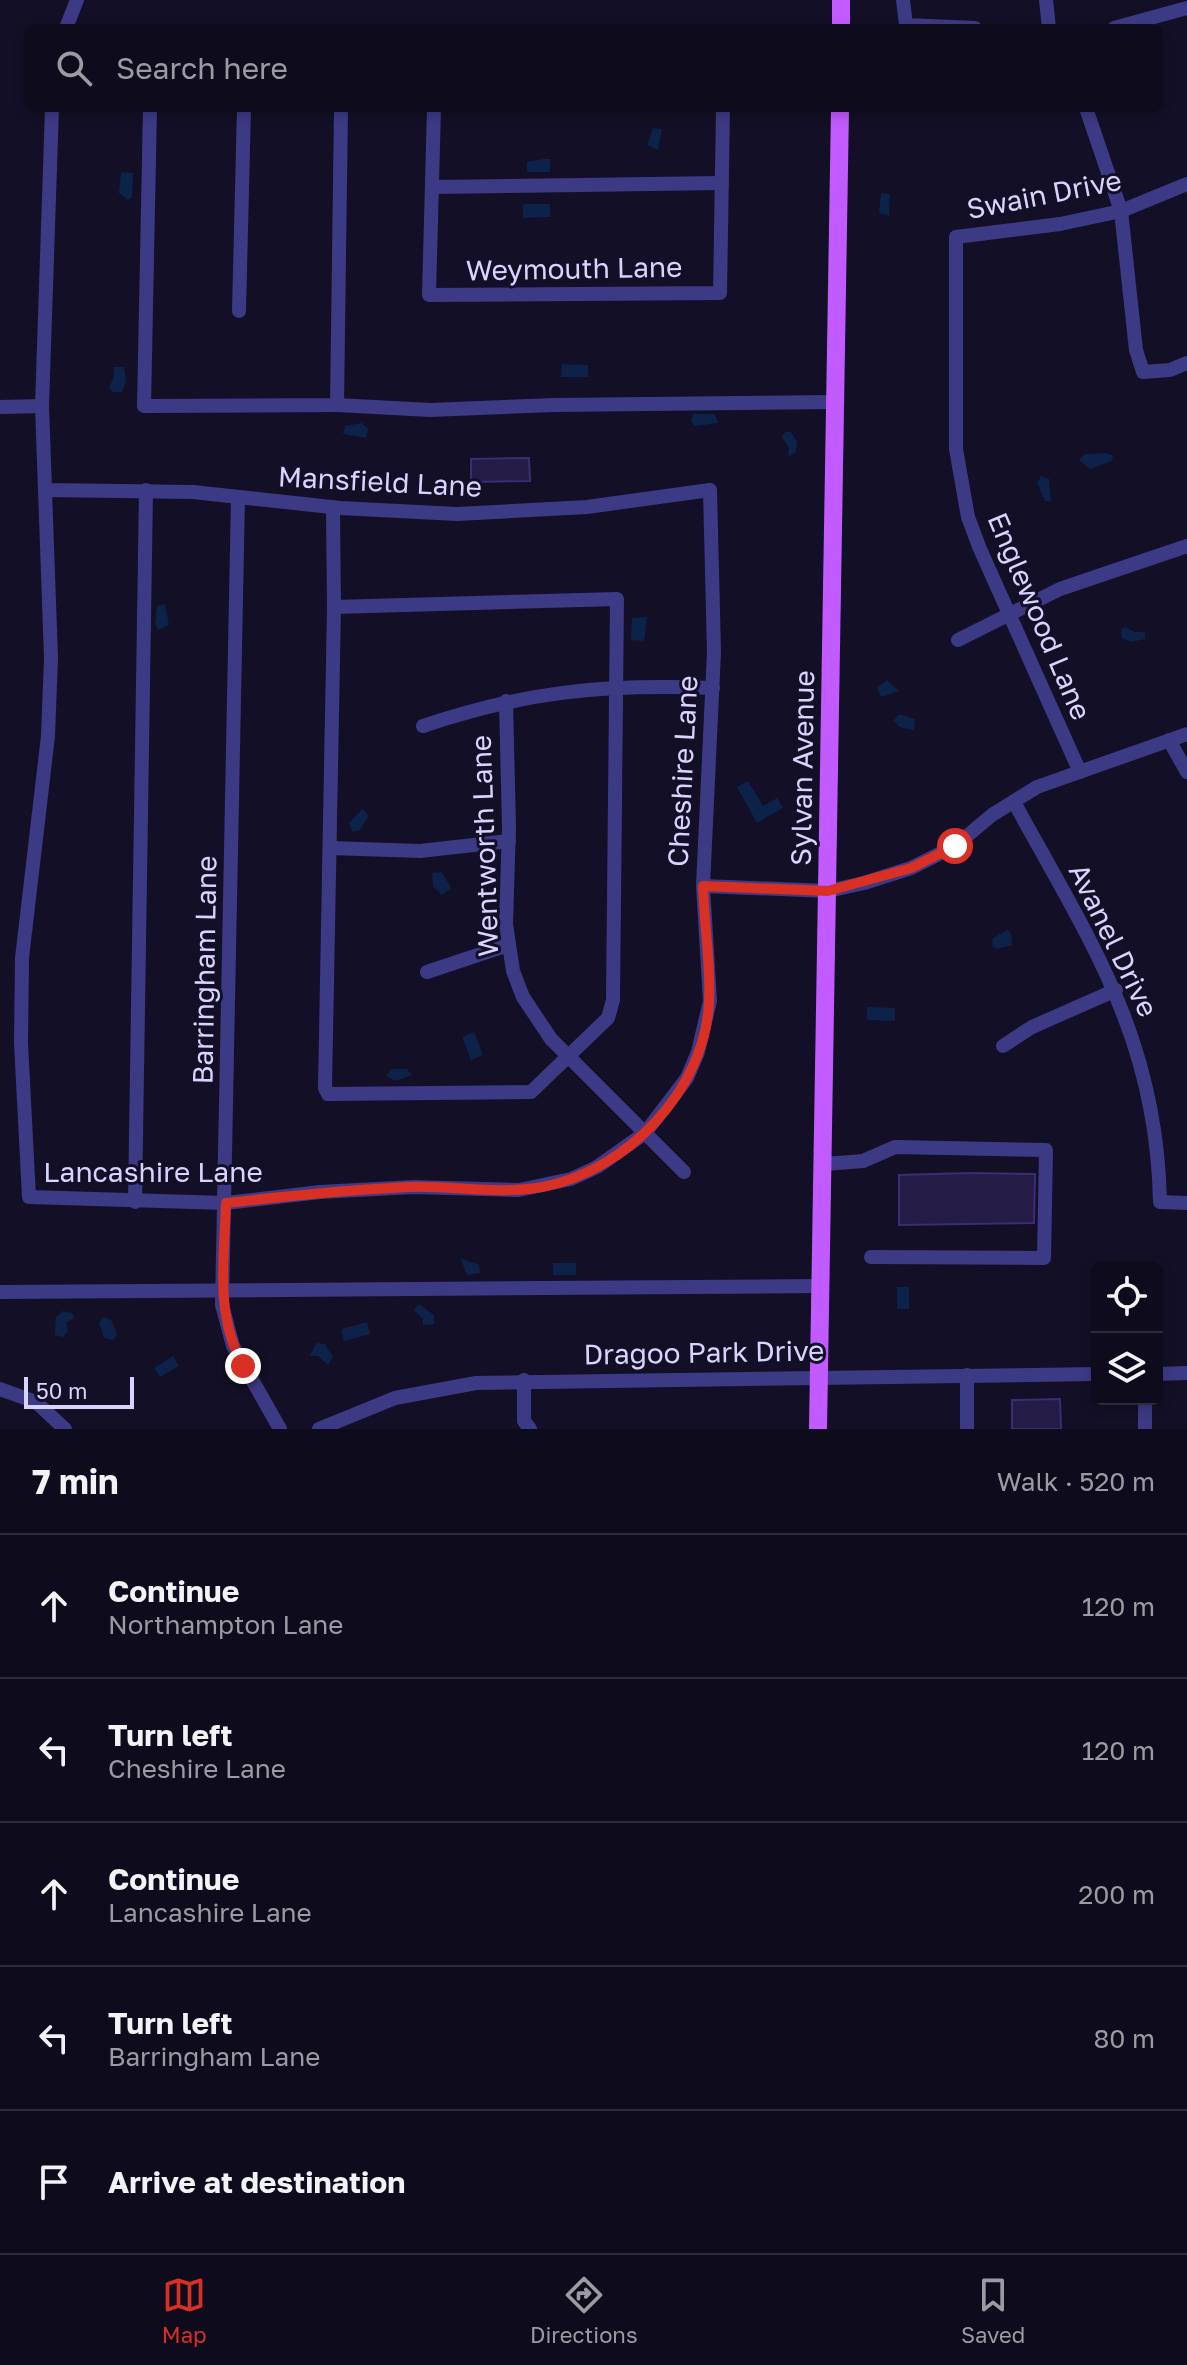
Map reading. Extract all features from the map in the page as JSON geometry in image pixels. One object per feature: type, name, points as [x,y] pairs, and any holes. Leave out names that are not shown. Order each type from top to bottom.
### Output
[{"type":"main road","points":[[841,0],[841,24]]},
{"type":"main road","name":"Sylvan Avenue","points":[[818,1429],[825,1164],[840,112]]},
{"type":"street","points":[[68,24],[77,0]]},
{"type":"street","points":[[903,0],[906,24]]},
{"type":"street","points":[[1046,0],[1049,24]]},
{"type":"street","points":[[1129,24],[1187,8]]},
{"type":"street","points":[[46,490],[42,406],[52,112]]},
{"type":"street","points":[[150,112],[144,406],[337,405],[346,408],[410,407],[430,410],[554,405],[835,402]]},
{"type":"street","points":[[239,311],[244,112]]},
{"type":"street","points":[[337,405],[341,112]]},
{"type":"street","points":[[434,112],[432,187],[722,183],[723,112]]},
{"type":"street","points":[[1087,112],[1121,211],[1136,350],[1143,372],[1170,370],[1187,363]]},
{"type":"street","name":"Weymouth Lane","points":[[432,187],[429,295],[720,293],[722,183]]},
{"type":"street","name":"Swain Drive","points":[[956,237],[1009,232],[1121,211],[1187,184]]},
{"type":"street","name":"Englewood Lane","points":[[956,237],[956,449],[961,483],[980,549],[1080,772]]},
{"type":"street","points":[[0,407],[42,406]]},
{"type":"street","name":"Mansfield Lane","points":[[46,490],[146,490],[333,508],[457,514],[587,507],[710,490]]},
{"type":"street","name":"Lancashire Lane","points":[[46,490],[51,581],[48,736],[22,958],[21,1043],[29,1197],[226,1203],[320,1192],[413,1187],[519,1190],[544,1187],[597,1167],[645,1133]]},
{"type":"street","points":[[135,1202],[146,490]]},
{"type":"street","name":"Cheshire Lane","points":[[645,1133],[687,1078],[705,1028],[710,1001],[703,886],[713,688],[714,574],[710,490]]},
{"type":"street","name":"Barringham Lane","points":[[238,497],[222,1305],[233,1346],[280,1429]]},
{"type":"street","points":[[333,508],[325,1088],[328,1094],[531,1092],[608,1018],[613,1000],[617,599],[334,607]]},
{"type":"street","points":[[958,640],[1010,612],[1116,567],[1187,546]]},
{"type":"street","points":[[423,726],[506,701],[550,692],[618,686],[713,688]]},
{"type":"street","name":"Wentworth Lane","points":[[506,701],[508,945],[523,997],[536,1019],[570,1057],[684,1172]]},
{"type":"street","points":[[703,886],[828,891],[911,868],[955,846],[992,815],[1037,787],[1187,734]]},
{"type":"street","points":[[1169,740],[1187,772]]},
{"type":"street","name":"Avanel Drive","points":[[1014,802],[1116,990],[1149,1090],[1157,1141],[1160,1202],[1187,1203]]},
{"type":"street","points":[[330,848],[420,851],[509,841]]},
{"type":"street","points":[[427,972],[508,945]]},
{"type":"street","points":[[1003,1046],[1032,1027],[1116,990]]},
{"type":"street","points":[[825,1164],[863,1161],[895,1147],[1046,1150],[1044,1258],[871,1257]]},
{"type":"street","points":[[0,1292],[822,1286]]},
{"type":"street","points":[[1163,1374],[1187,1373]]},
{"type":"street","name":"Dragoo Park Drive","points":[[319,1429],[359,1410],[436,1388],[524,1380],[1091,1374]]},
{"type":"street","points":[[967,1375],[967,1429]]},
{"type":"street","points":[[524,1380],[524,1421],[530,1429]]},
{"type":"street","points":[[0,1389],[36,1402],[65,1429]]},
{"type":"street","points":[[1145,1405],[1145,1429]]},
{"type":"water","points":[[653,128],[662,129],[658,150],[647,145]]},
{"type":"water","points":[[550,159],[550,172],[527,172],[527,162]]},
{"type":"water","points":[[121,172],[133,173],[132,197],[128,200],[119,193]]},
{"type":"water","points":[[881,193],[890,194],[889,216],[879,213]]},
{"type":"water","points":[[523,204],[550,204],[550,217],[523,218]]},
{"type":"water","points":[[562,364],[588,365],[588,377],[561,377]]},
{"type":"water","points":[[114,367],[124,367],[126,382],[122,392],[112,392],[109,387],[114,377]]},
{"type":"water","points":[[693,414],[715,414],[718,423],[695,426],[691,422]]},
{"type":"water","points":[[362,423],[368,429],[366,438],[343,434],[345,426]]},
{"type":"water","points":[[785,432],[791,432],[797,442],[796,452],[788,457],[789,448],[782,437]]},
{"type":"water","points":[[1085,454],[1113,455],[1112,461],[1090,469],[1079,460]]},
{"type":"water","points":[[1041,476],[1049,479],[1051,501],[1045,501],[1037,483]]},
{"type":"water","points":[[165,604],[169,625],[158,630],[155,624],[157,606]]},
{"type":"water","points":[[647,617],[644,641],[631,640],[632,618]]},
{"type":"water","points":[[1125,627],[1135,632],[1145,632],[1145,639],[1131,642],[1122,638],[1121,629]]},
{"type":"water","points":[[887,680],[899,691],[881,697],[877,688]]},
{"type":"water","points":[[899,714],[915,719],[914,730],[899,727],[894,720]]},
{"type":"water","points":[[748,781],[763,806],[777,798],[783,808],[757,823],[737,787]]},
{"type":"water","points":[[362,809],[369,815],[360,830],[353,832],[349,823]]},
{"type":"water","points":[[442,872],[451,888],[442,895],[433,886],[432,873]]},
{"type":"water","points":[[1008,930],[1012,945],[997,949],[992,946],[993,938]]},
{"type":"water","points":[[867,1007],[895,1008],[895,1021],[867,1020]]},
{"type":"water","points":[[474,1032],[483,1055],[471,1060],[462,1037]]},
{"type":"water","points":[[392,1069],[407,1069],[412,1075],[395,1081],[386,1076]]},
{"type":"water","points":[[460,1258],[479,1265],[480,1273],[467,1275]]},
{"type":"water","points":[[553,1263],[576,1263],[576,1275],[553,1275]]},
{"type":"water","points":[[897,1287],[909,1287],[909,1309],[897,1309]]},
{"type":"water","points":[[419,1304],[434,1315],[434,1324],[423,1325],[423,1319],[414,1310]]},
{"type":"water","points":[[63,1311],[72,1313],[74,1318],[66,1323],[68,1331],[63,1337],[55,1335],[56,1317]]},
{"type":"water","points":[[105,1317],[111,1320],[117,1334],[114,1340],[104,1338],[99,1322]]},
{"type":"water","points":[[367,1322],[370,1334],[344,1341],[341,1329]]},
{"type":"water","points":[[316,1343],[325,1344],[333,1357],[328,1365],[318,1356],[310,1356]]},
{"type":"water","points":[[173,1356],[179,1366],[160,1377],[154,1368]]},
{"type":"building","points":[[529,458],[530,481],[471,482],[471,459]]},
{"type":"building","points":[[1035,1174],[1034,1223],[899,1225],[899,1175]]},
{"type":"building","points":[[1060,1399],[1061,1429],[1012,1429],[1012,1400]]},
{"type":"route","points":[[243,1366],[226,1327],[222,1305],[226,1203],[320,1192],[413,1187],[519,1190],[544,1187],[597,1167],[645,1133],[659,1118],[687,1078],[698,1052],[710,1001],[703,886],[828,891],[911,868],[955,846]]}]
